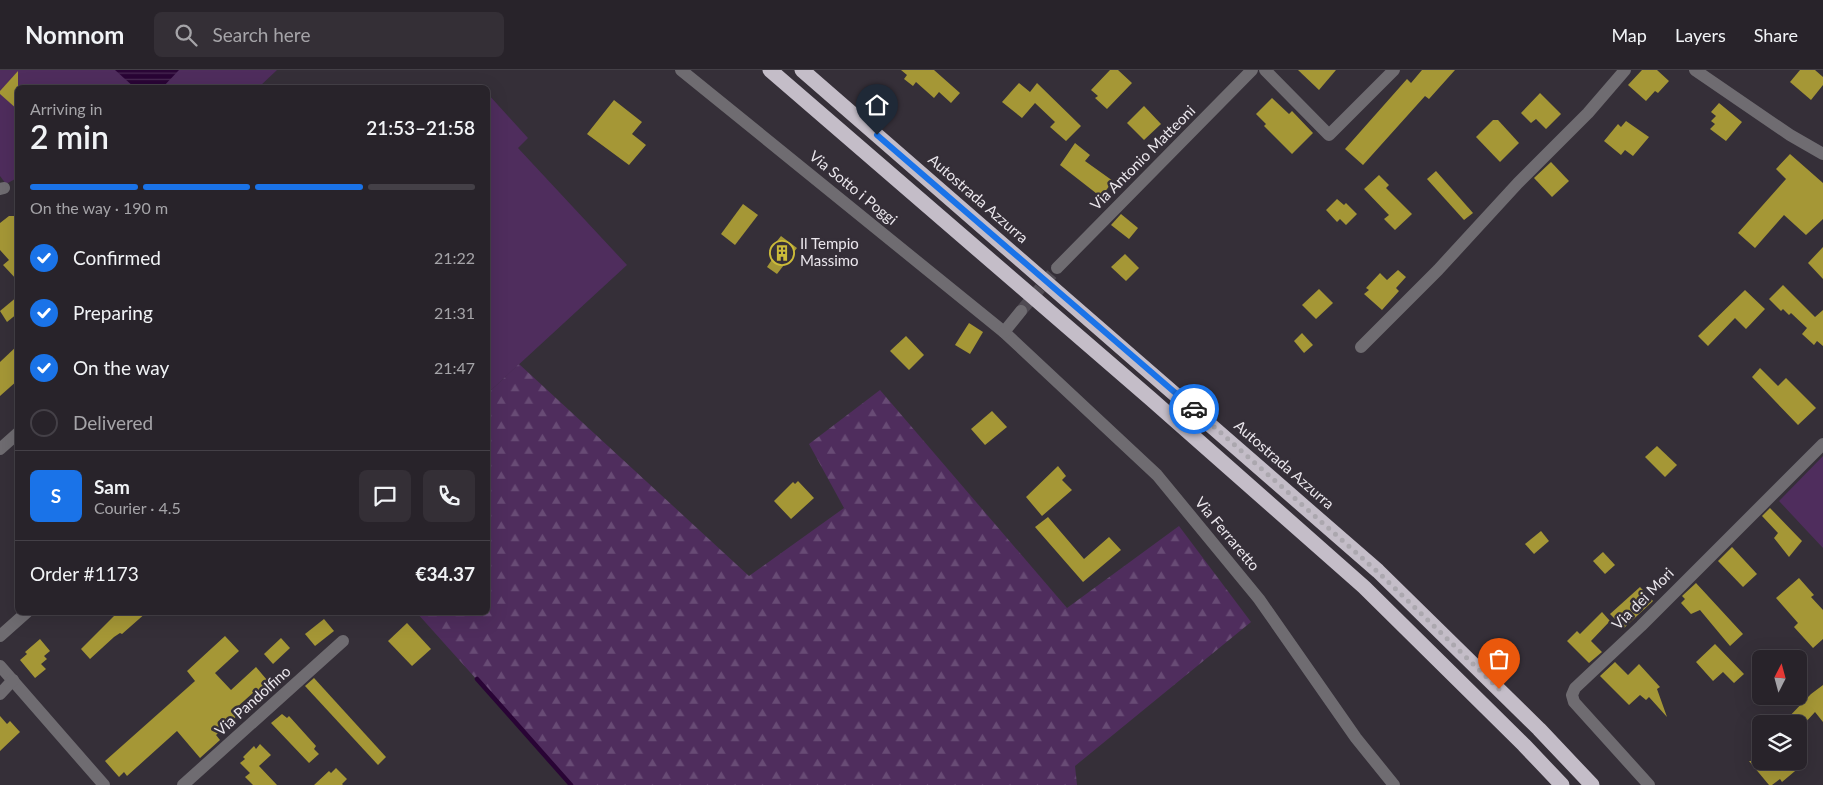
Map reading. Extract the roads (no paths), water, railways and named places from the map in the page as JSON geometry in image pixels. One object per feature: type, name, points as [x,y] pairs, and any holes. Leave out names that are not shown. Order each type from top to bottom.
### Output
[{"type":"highway","points":[[770,70],[1151,399],[1364,587],[1524,744],[1562,785]]},
{"type":"highway","name":"Autostrada Azzurra","points":[[802,70],[1378,572],[1539,729],[1592,785]]},
{"type":"street","name":"Via Sotto i Poggi","points":[[681,70],[1004,332]]},
{"type":"street","name":"Via Antonio Matteoni","points":[[1057,268],[1252,70]]},
{"type":"street","points":[[1265,70],[1329,135],[1394,70]]},
{"type":"street","points":[[1361,347],[1438,270],[1518,183],[1588,114],[1625,70]]},
{"type":"street","points":[[1695,70],[1790,135],[1823,154]]},
{"type":"street","points":[[1004,332],[1021,312]]},
{"type":"street","name":"Via Ferraretto","points":[[1004,332],[1158,475],[1259,598],[1356,738],[1394,785]]},
{"type":"street","points":[[0,449],[15,436]]},
{"type":"street","name":"Via dei Mori","points":[[1649,785],[1574,702],[1572,695],[1575,688],[1641,626],[1823,444]]},
{"type":"street","points":[[0,636],[24,615]]},
{"type":"street","name":"Via Pandolfino","points":[[183,785],[343,641]]},
{"type":"street","points":[[0,666],[104,785]]},
{"type":"street","points":[[0,694],[13,680]]},
{"type":"waterway","points":[[477,679],[571,785]]},
{"type":"tunnel","points":[[1021,311],[1057,268]]},
{"type":"place","name":"Il Tempio Massimo","points":[[782,253]]}]
